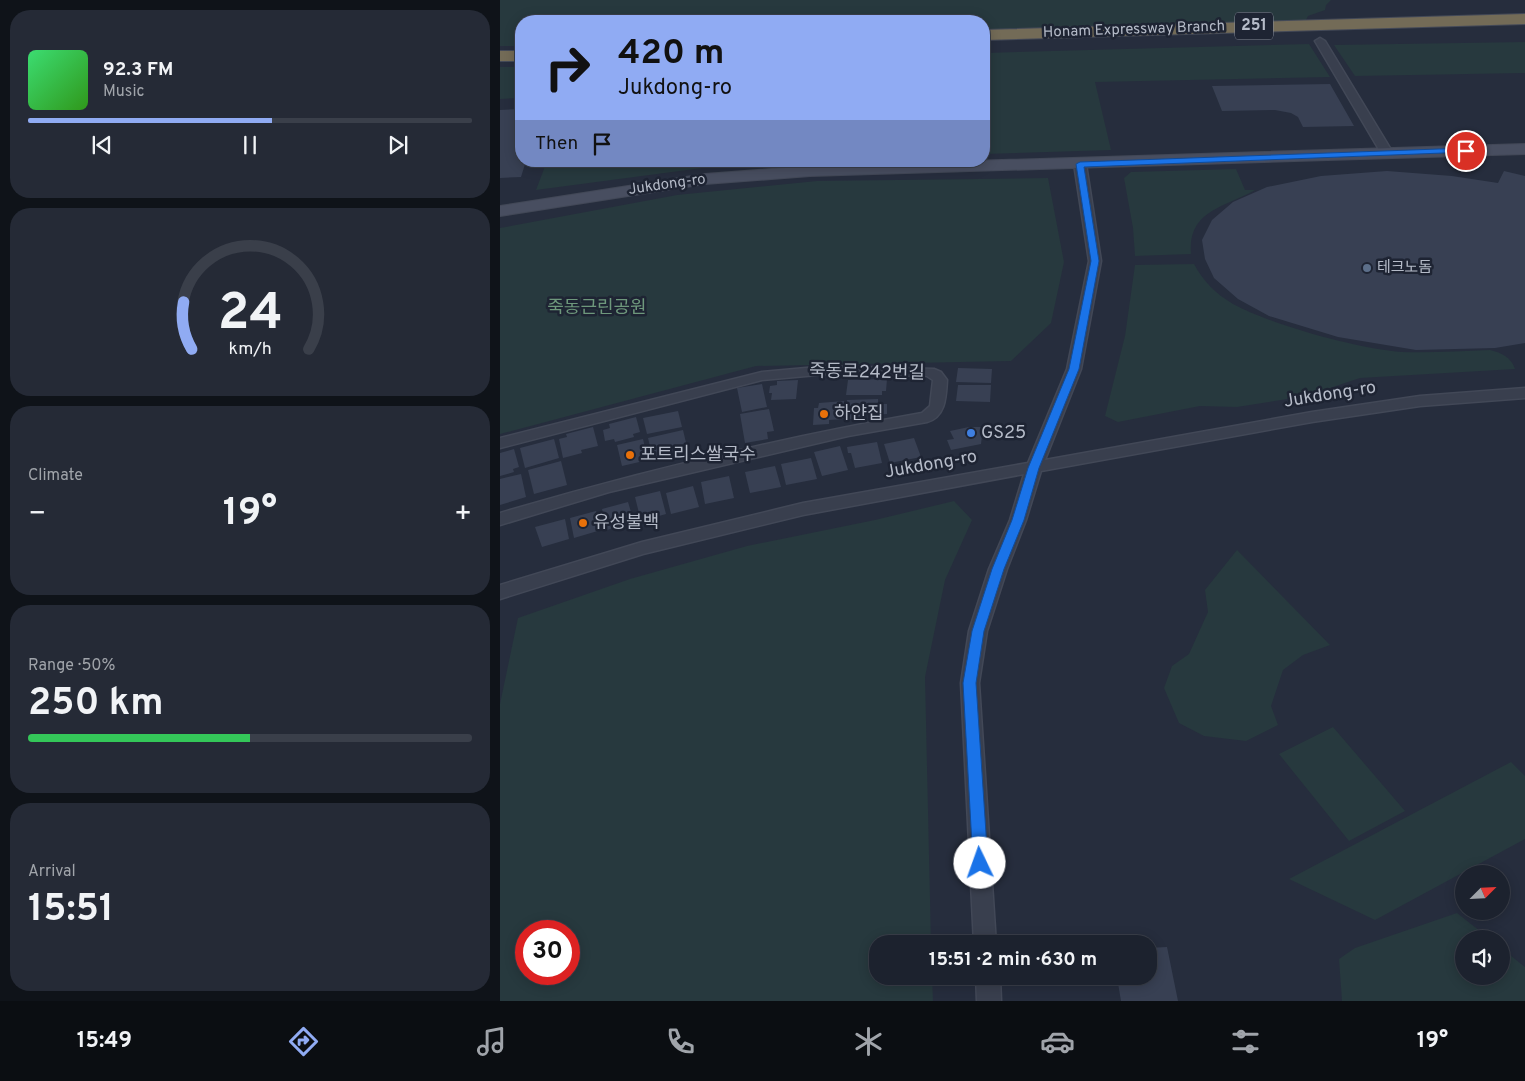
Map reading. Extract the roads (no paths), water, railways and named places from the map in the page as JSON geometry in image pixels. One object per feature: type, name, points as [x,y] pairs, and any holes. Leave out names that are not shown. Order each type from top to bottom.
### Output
[{"type":"highway","name":"Honam Expressway Branch","points":[[990,35],[1525,19]]},
{"type":"highway","name":"Honam Expressway Branch","points":[[990,41],[1525,25]]},
{"type":"highway","points":[[500,50],[515,50]]},
{"type":"highway","points":[[500,56],[515,56]]},
{"type":"street","points":[[1320,41],[1387,153]]},
{"type":"street","name":"Jukdong-ro","points":[[990,166],[1525,149]]},
{"type":"street","points":[[984,935],[970,683],[978,631],[998,569],[1018,520],[1034,468],[1074,369],[1095,261],[1080,164]]},
{"type":"street","name":"Jukdong-ro","points":[[500,211],[705,179],[810,171],[964,167]]},
{"type":"street","name":"죽동로242번길","points":[[500,444],[762,376],[828,370],[929,372],[936,375],[940,380],[937,407],[927,417],[848,431],[608,487],[500,519]]},
{"type":"street","name":"Jukdong-ro","points":[[500,592],[642,548],[803,509],[1294,420],[1420,401],[1525,393]]},
{"type":"street","points":[[988,985],[989,1001]]},
{"type":"place","name":"테크노돔","points":[[1367,268]]},
{"type":"place","name":"하얀집","points":[[824,414]]},
{"type":"place","name":"GS25","points":[[971,433]]},
{"type":"place","name":"포트리스쌀국수","points":[[630,455]]},
{"type":"place","name":"유성불백","points":[[583,523]]},
{"type":"park label","name":"죽동근린공원","points":[[597,308]]}]
